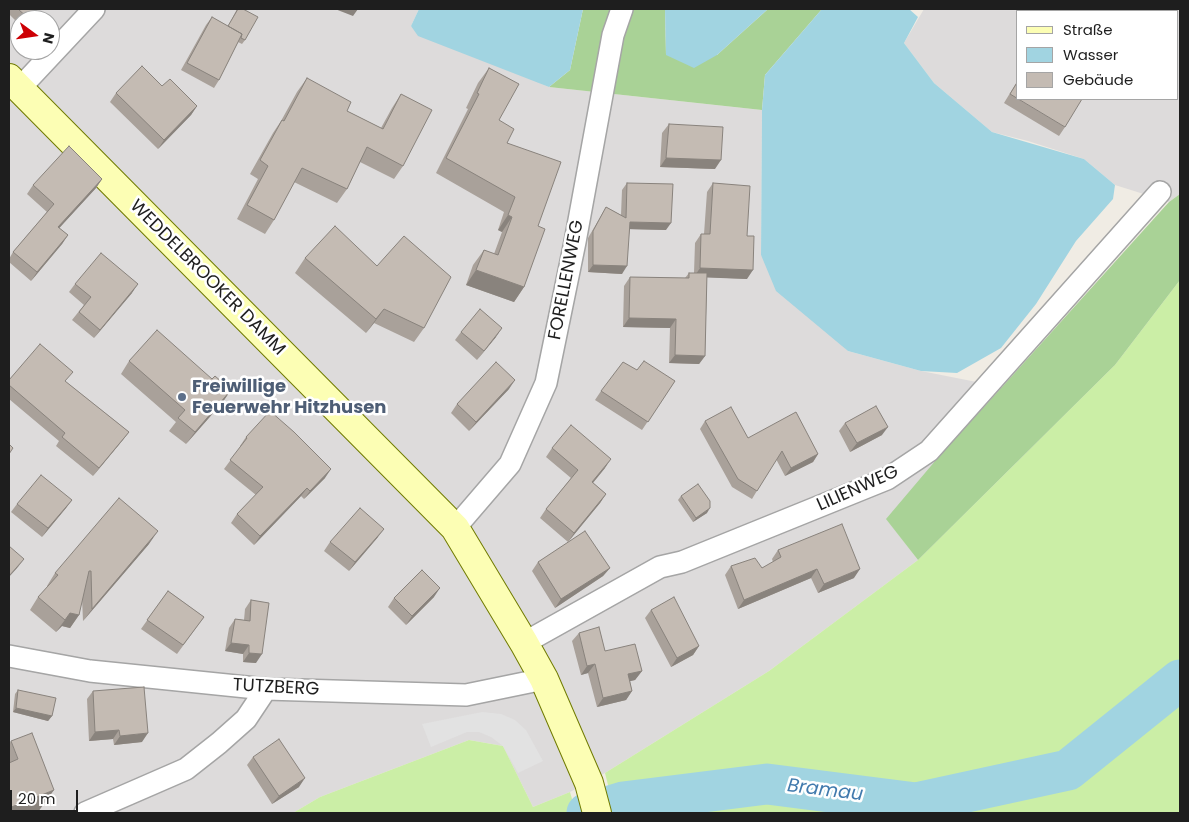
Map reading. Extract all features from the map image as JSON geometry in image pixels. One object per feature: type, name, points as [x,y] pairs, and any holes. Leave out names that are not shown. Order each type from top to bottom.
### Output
[{"type":"street","points":[[14,84],[94,9]]},
{"type":"street","name":"FORELLENWEG","points":[[455,528],[510,464],[546,383],[575,242],[613,35],[622,9]]},
{"type":"street","name":"WEDDELBROOKER DAMM","points":[[14,84],[455,528],[524,642],[544,679],[589,783],[597,813]]},
{"type":"street","name":"LILIENWEG","points":[[524,642],[660,567],[682,562],[887,479],[929,451],[1160,192]]},
{"type":"street","name":"TUTZBERG","points":[[9,656],[90,671],[266,689],[466,695],[544,679]]},
{"type":"street","points":[[85,813],[186,769],[219,744],[246,718],[266,689]]},
{"type":"shaded area","points":[[9,9],[419,9],[411,26],[549,87],[762,110],[761,255],[848,351],[921,371],[1002,387],[887,519],[918,560],[769,671],[605,773],[570,792],[533,807],[503,746],[469,740],[320,797],[293,813],[9,813]]},
{"type":"shaded area","points":[[924,9],[1180,9],[1180,194],[1169,202],[1115,185],[1084,159],[1028,141],[992,132],[934,83],[904,43]]},
{"type":"shaded area","points":[[482,712],[501,714],[515,720],[526,730],[543,761],[518,773],[503,746],[491,737],[479,732],[467,732],[431,747],[422,724]]},
{"type":"green space","points":[[583,9],[665,9],[666,55],[717,55],[768,9],[822,9],[765,75],[762,110],[549,87],[570,70]]},
{"type":"green space","points":[[1180,194],[1180,280],[1115,365],[918,560],[886,519],[936,460],[1169,202]]},
{"type":"green space","points":[[1180,280],[1180,813],[615,813],[605,773],[769,671],[918,560],[1115,365]]},
{"type":"green space","points":[[469,740],[503,746],[533,807],[570,792],[576,813],[293,813],[320,797]]},
{"type":"water","points":[[419,9],[583,9],[570,70],[549,87],[418,36],[411,26]]},
{"type":"water","points":[[665,9],[768,9],[717,55],[694,68],[666,55]]},
{"type":"water","points":[[822,9],[909,9],[918,17],[904,43],[934,83],[992,132],[1084,159],[1115,185],[1113,199],[1076,241],[1036,304],[1001,348],[957,373],[921,371],[848,351],[776,291],[761,255],[762,110],[765,75]]},
{"type":"building","points":[[18,9],[36,9],[35,10]]},
{"type":"building","points":[[238,9],[243,9],[258,17],[245,40],[241,38],[242,34],[228,26]]},
{"type":"building","points":[[1099,9],[1100,10],[1062,10]]},
{"type":"building","points":[[212,17],[242,34],[219,80],[187,63]]},
{"type":"building","points":[[142,66],[162,86],[170,79],[197,106],[164,140],[116,93]]},
{"type":"building","points":[[489,68],[519,84],[499,120],[514,129],[507,143],[561,162],[538,226],[545,229],[524,287],[476,270],[484,250],[498,255],[512,217],[508,215],[515,197],[446,158],[479,94],[477,93]]},
{"type":"building","points":[[307,78],[351,102],[347,111],[383,129],[401,94],[432,110],[403,166],[367,147],[347,189],[302,168],[274,220],[247,205],[268,166],[260,160]]},
{"type":"building","points":[[1016,84],[1016,98],[1010,94]]},
{"type":"building","points":[[1020,100],[1081,100],[1065,127]]},
{"type":"building","points":[[669,124],[723,127],[721,160],[666,158]]},
{"type":"building","points":[[69,146],[102,179],[58,227],[68,235],[37,272],[13,252],[54,204],[33,185]]},
{"type":"building","points":[[627,183],[673,184],[671,223],[630,222],[627,266],[593,265],[593,231],[606,207],[626,218]]},
{"type":"building","points":[[713,183],[750,186],[747,236],[754,236],[753,270],[700,268],[701,234],[710,234]]},
{"type":"building","points":[[335,226],[377,266],[404,236],[451,277],[424,328],[384,309],[376,319],[305,258]]},
{"type":"building","points":[[101,253],[138,284],[100,330],[79,312],[91,297],[75,284]]},
{"type":"building","points":[[689,273],[707,273],[705,356],[675,355],[676,319],[629,318],[630,277],[689,278]]},
{"type":"building","points":[[480,309],[502,328],[484,351],[461,332]]},
{"type":"building","name":"Freiwillige Feuerwehr Hitzhusen","points":[[157,330],[212,379],[215,376],[231,390],[195,432],[178,418],[185,410],[129,361]]},
{"type":"building","points":[[40,344],[73,372],[65,381],[129,432],[99,468],[62,437],[65,433],[9,385],[9,380]]},
{"type":"building","points":[[644,361],[675,381],[648,422],[601,391],[623,362],[637,370]]},
{"type":"building","points":[[496,362],[515,380],[476,422],[457,404]]},
{"type":"building","points":[[876,406],[888,427],[857,443],[845,423]]},
{"type":"building","points":[[731,407],[748,438],[796,412],[818,454],[791,468],[782,451],[757,491],[738,479],[705,421]]},
{"type":"building","points":[[270,411],[331,469],[310,491],[307,488],[260,536],[237,514],[263,487],[230,460],[246,437]]},
{"type":"building","points":[[571,425],[611,459],[592,482],[606,494],[574,533],[546,509],[578,470],[552,448]]},
{"type":"building","points":[[9,444],[13,448],[9,454]]},
{"type":"building","points":[[41,475],[72,500],[48,528],[17,504]]},
{"type":"building","points":[[698,484],[710,501],[710,508],[696,518],[681,496]]},
{"type":"building","points":[[119,498],[158,531],[92,609],[91,571],[89,571],[79,615],[70,613],[65,620],[38,597],[58,575],[55,573]]},
{"type":"building","points":[[360,508],[384,529],[355,562],[330,542]]},
{"type":"building","points":[[842,524],[860,569],[824,584],[817,569],[744,600],[731,566],[755,558],[762,568],[781,557],[778,550]]},
{"type":"building","points":[[585,531],[610,568],[561,599],[538,562]]},
{"type":"building","points":[[9,546],[24,559],[9,576]]},
{"type":"building","points":[[422,570],[440,588],[412,616],[394,598]]},
{"type":"building","points":[[168,591],[204,617],[183,645],[147,620]]},
{"type":"building","points":[[674,597],[699,646],[677,658],[651,610]]},
{"type":"building","points":[[251,600],[269,603],[262,654],[249,653],[249,645],[231,643],[235,619],[250,621]]},
{"type":"building","points":[[599,627],[605,651],[635,644],[642,671],[628,674],[632,691],[603,698],[595,664],[587,666],[579,633]]},
{"type":"building","points":[[144,687],[148,733],[120,736],[119,730],[95,732],[93,691]]},
{"type":"building","points":[[18,690],[56,698],[52,716],[16,708]]},
{"type":"building","points":[[32,733],[54,790],[9,808],[9,763],[18,759],[11,741]]},
{"type":"building","points":[[279,739],[305,778],[279,796],[253,757]]},
{"type":"waterway","name":"Bramau","points":[[587,813],[623,802],[767,784],[916,803],[1068,770],[1180,680]]},
{"type":"place","name":"Freiwillige Feuerwehr Hitzhusen","points":[[182,397]]}]
